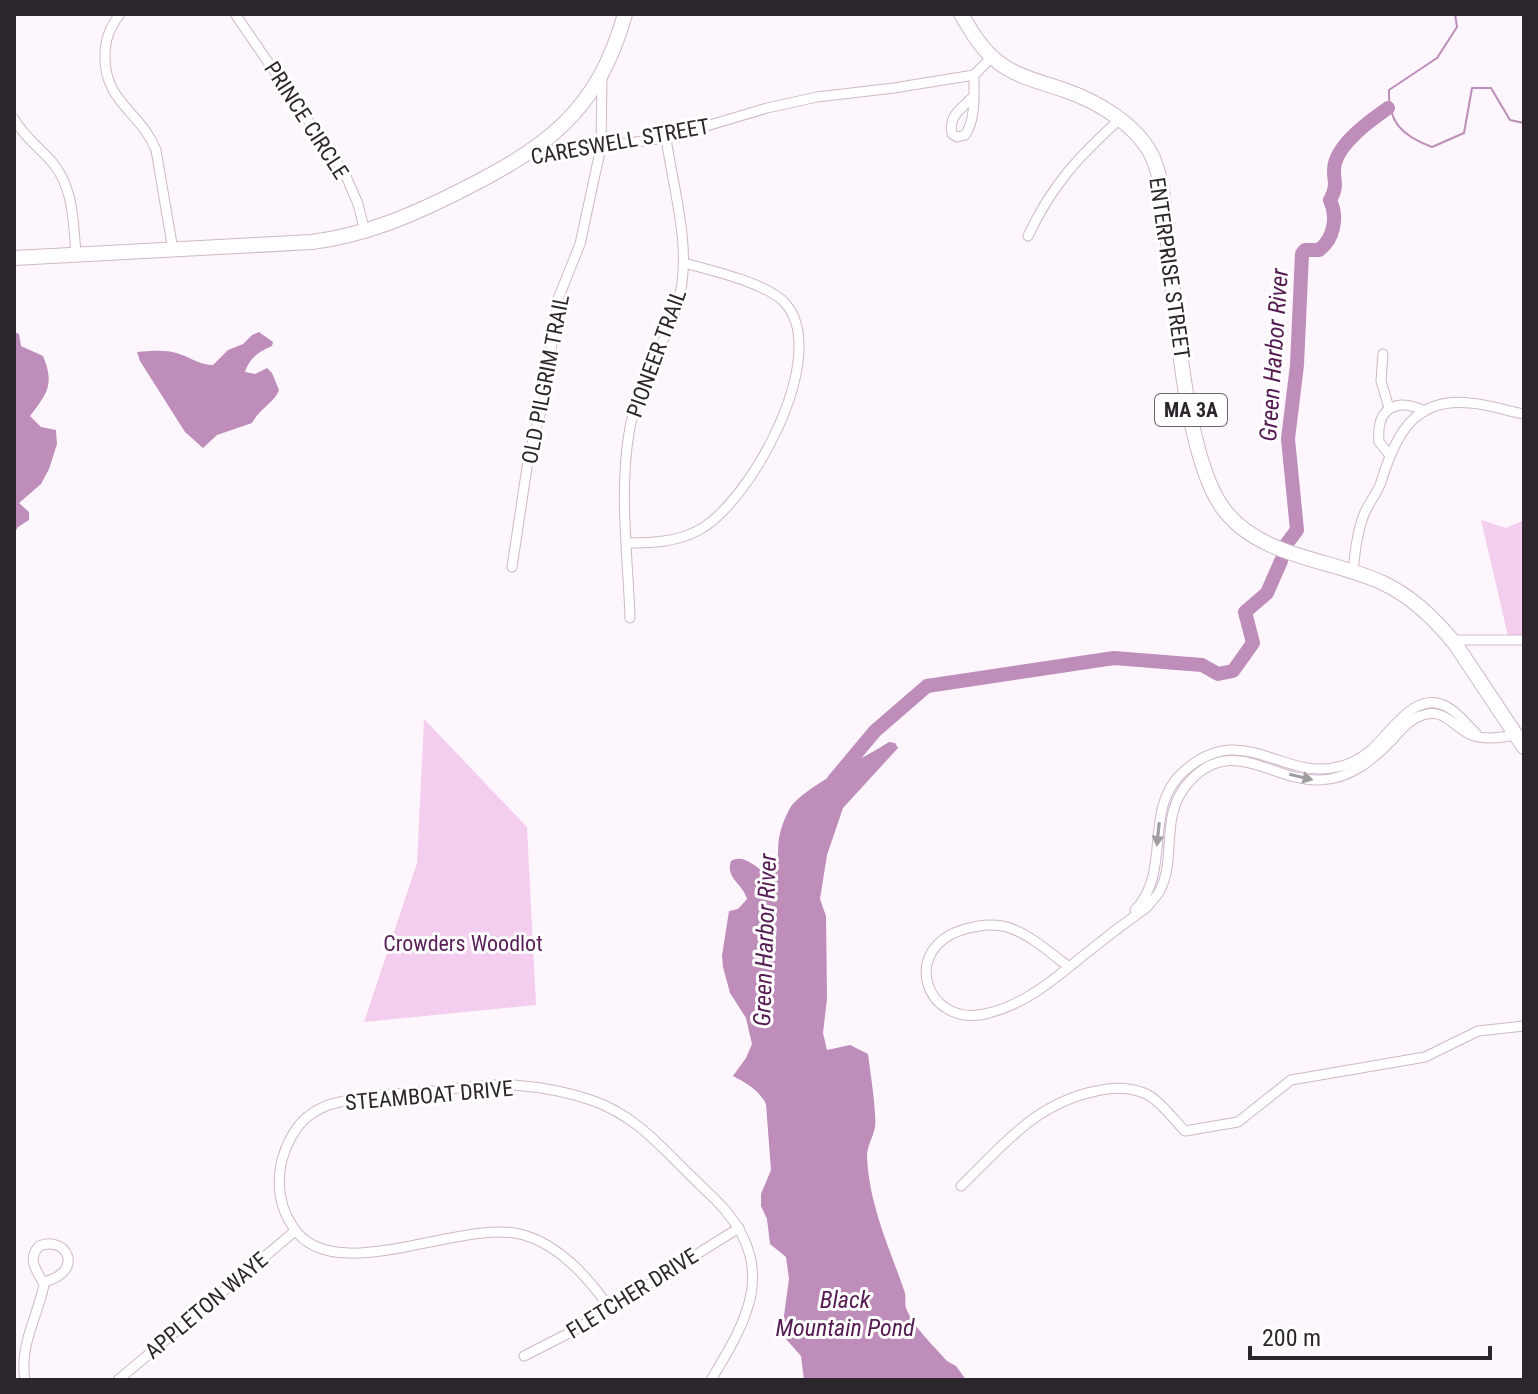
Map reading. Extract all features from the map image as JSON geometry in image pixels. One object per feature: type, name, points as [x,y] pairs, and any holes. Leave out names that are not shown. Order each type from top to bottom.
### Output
[{"type":"main road","points":[[532,151],[569,120],[602,74],[613,53],[625,14]]},
{"type":"main road","name":"ENTERPRISE STREET","points":[[961,14],[992,57],[1025,77],[1094,103],[1119,120],[1147,149],[1160,182],[1186,384],[1200,455],[1212,491],[1228,515],[1257,537],[1394,589],[1417,605],[1452,640],[1520,741]]},
{"type":"main road","name":"CARESWELL STREET","points":[[14,258],[312,242],[365,232],[414,214],[506,168],[532,151]]},
{"type":"street","points":[[120,14],[109,32],[106,45],[107,79],[117,98],[148,135],[156,150],[173,250]]},
{"type":"street","name":"PRINCE CIRCLE","points":[[235,14],[345,174],[358,204],[365,232]]},
{"type":"street","points":[[973,97],[974,75],[992,57]]},
{"type":"street","name":"OLD PILGRIM TRAIL","points":[[512,567],[529,454],[548,386],[558,299],[580,244],[601,147],[602,74]]},
{"type":"street","name":"CARESWELL STREET","points":[[532,151],[601,147],[666,138],[767,108],[817,97],[974,75]]},
{"type":"street","points":[[14,119],[22,133],[47,156],[70,195],[76,253]]},
{"type":"street","points":[[1028,236],[1050,194],[1067,170],[1119,120]]},
{"type":"street","name":"PIONEER TRAIL","points":[[630,618],[625,474],[633,411],[652,360],[672,321],[681,291],[684,263],[666,138]]},
{"type":"street","points":[[628,543],[657,542],[686,536],[707,526],[725,510],[770,445],[785,417],[794,389],[796,329],[793,315],[783,301],[764,289],[684,263]]},
{"type":"street","points":[[1383,354],[1381,381],[1389,408]]},
{"type":"street","points":[[1353,572],[1362,522],[1382,479],[1389,454],[1406,424],[1425,411],[1459,402],[1524,414]]},
{"type":"street","points":[[1389,454],[1379,442],[1378,435],[1380,421],[1389,408],[1406,403],[1425,411]]},
{"type":"street","points":[[1452,640],[1524,640]]},
{"type":"street","points":[[1069,967],[1017,931],[998,925],[983,925],[957,932],[936,945],[928,955],[925,976],[932,996],[942,1004],[962,1014],[974,1015],[988,1013],[1026,998],[1049,985],[1147,907],[1159,892],[1160,865],[1173,809],[1186,777],[1217,764],[1264,760],[1309,780],[1356,770],[1404,720],[1423,715],[1446,715],[1476,737],[1520,741]]},
{"type":"street","points":[[961,1186],[1026,1123],[1046,1108],[1084,1093],[1115,1087],[1146,1094],[1185,1131],[1238,1122],[1291,1080],[1425,1057],[1478,1031],[1524,1026]]},
{"type":"street","name":"STEAMBOAT DRIVE","points":[[295,1231],[279,1193],[280,1170],[292,1136],[306,1118],[339,1102],[500,1085],[573,1095],[623,1113],[646,1130],[726,1210],[739,1228]]},
{"type":"street","points":[[711,1380],[744,1321],[751,1300],[751,1258],[739,1228]]},
{"type":"street","name":"FLETCHER DRIVE","points":[[524,1356],[610,1308],[739,1228]]},
{"type":"street","points":[[295,1231],[321,1249],[353,1254],[370,1254],[465,1235],[516,1233],[538,1241],[568,1260],[610,1308]]},
{"type":"street","name":"APPLETON WAYE","points":[[118,1380],[295,1231]]},
{"type":"street","points":[[25,1380],[25,1342],[38,1311],[44,1282],[33,1266],[35,1251],[45,1243],[54,1244],[62,1248],[68,1257],[68,1268],[58,1278],[44,1282]]},
{"type":"green space","points":[[1481,520],[1506,528],[1524,520],[1524,639],[1509,640]]},
{"type":"green space","name":"Crowders Woodlot","points":[[424,719],[527,827],[536,1005],[364,1022],[417,863]]},
{"type":"water","points":[[14,332],[19,334],[21,346],[43,356],[47,366],[47,388],[30,416],[41,427],[56,430],[57,444],[41,484],[19,503],[29,512],[29,520],[14,534]]},
{"type":"water","points":[[259,332],[273,342],[272,346],[256,356],[245,372],[255,374],[267,368],[279,390],[252,423],[217,435],[203,448],[185,432],[137,352],[171,352],[213,365],[228,350]]},
{"type":"water","name":"Black Mountain Pond","points":[[889,742],[895,743],[898,748],[843,808],[827,855],[820,899],[826,916],[827,999],[823,1033],[827,1050],[850,1045],[868,1054],[875,1121],[867,1157],[869,1174],[876,1208],[905,1293],[905,1306],[924,1336],[947,1361],[956,1366],[966,1380],[804,1380],[801,1356],[786,1339],[783,1323],[789,1279],[786,1257],[770,1244],[767,1219],[761,1206],[761,1194],[771,1170],[766,1104],[756,1091],[733,1076],[752,1044],[746,1018],[730,993],[723,967],[729,911],[738,909],[747,899],[732,877],[730,867],[731,861],[740,859],[763,871],[774,868],[782,826],[797,800],[821,782]]},
{"type":"waterway","points":[[1455,14],[1457,27],[1437,58],[1389,90],[1394,119],[1405,133],[1432,147],[1464,133],[1472,88],[1491,88],[1510,120],[1524,123]]},
{"type":"waterway","name":"Green Harbor River","points":[[1285,546],[1297,530],[1288,439],[1297,365],[1302,254],[1305,250],[1319,250],[1331,234],[1334,213],[1330,200],[1338,155],[1357,132],[1388,108]]},
{"type":"waterway","name":"Green Harbor River","points":[[834,780],[875,731],[927,686],[1114,658],[1202,665],[1218,674],[1233,671],[1253,643],[1245,612],[1267,593],[1281,561]]}]
